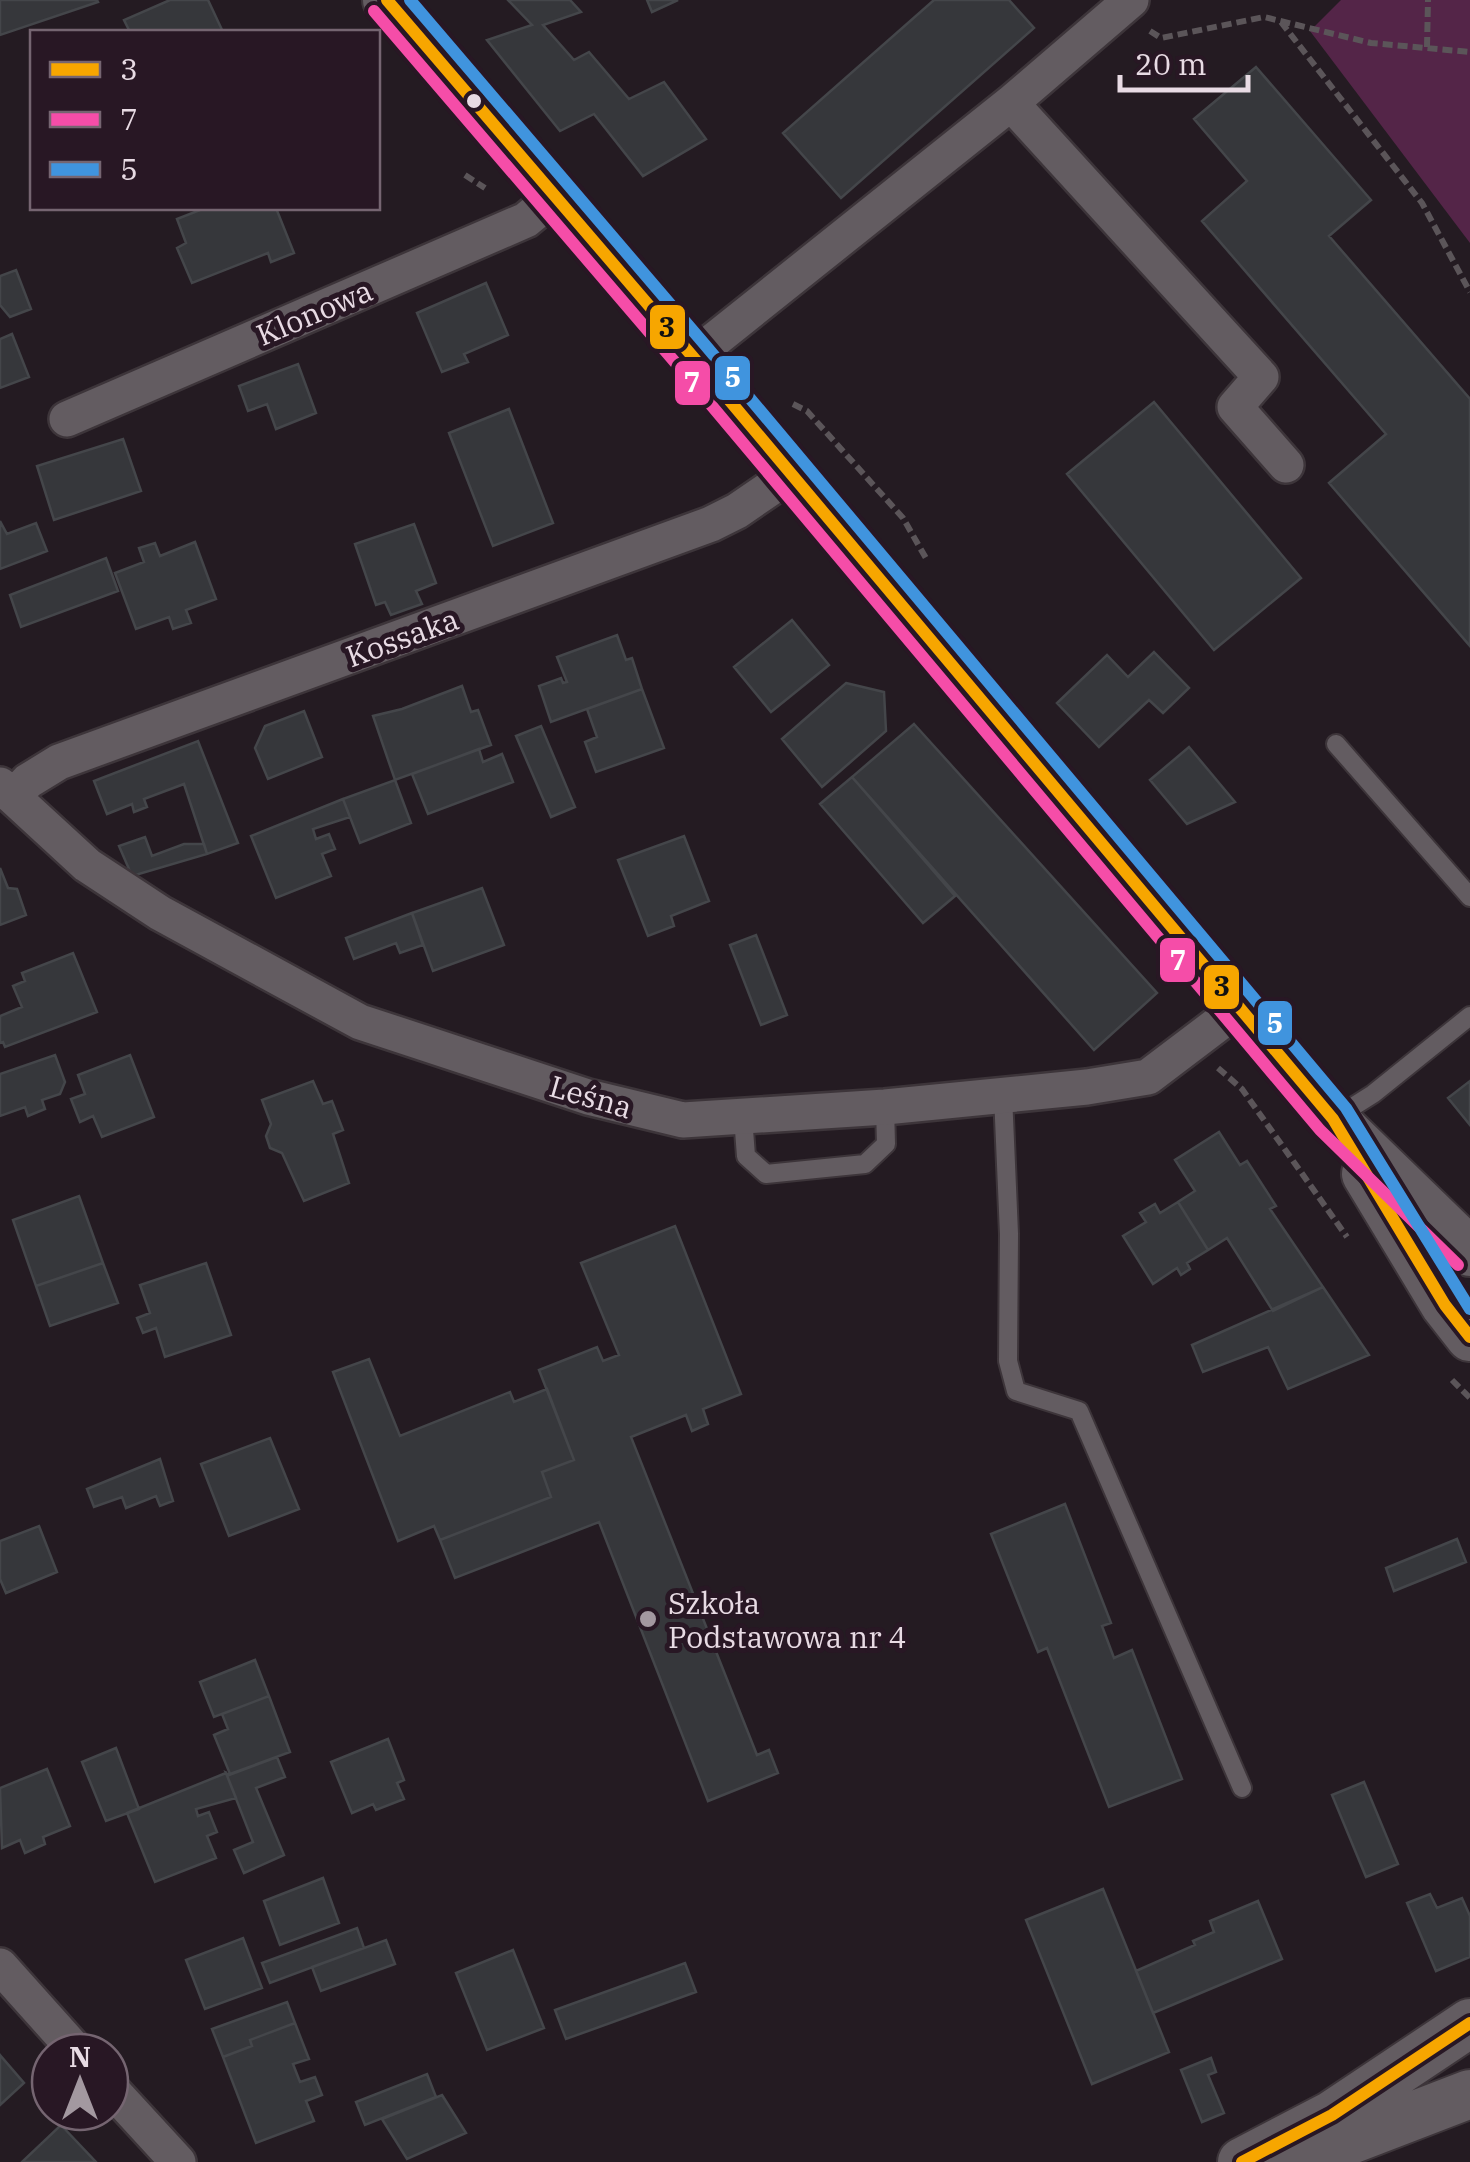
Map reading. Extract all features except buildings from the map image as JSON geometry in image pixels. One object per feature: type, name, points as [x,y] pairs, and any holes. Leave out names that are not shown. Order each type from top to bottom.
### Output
[{"type":"street","points":[[386,0],[693,357],[1333,1120],[1470,1252]]},
{"type":"street","points":[[693,357],[1011,103],[1124,5]]},
{"type":"street","points":[[1011,103],[1261,378],[1235,407],[1286,465]]},
{"type":"street","name":"Klonowa","points":[[67,420],[526,220],[554,196]]},
{"type":"street","name":"Kossaka","points":[[7,791],[59,762],[711,524],[738,511],[790,474]]},
{"type":"street","name":"Leśna","points":[[7,791],[87,865],[160,913],[360,1022],[569,1091],[682,1120],[885,1107],[1148,1076],[1239,1008]]},
{"type":"street","points":[[1333,1120],[1445,1306],[1470,1337]]},
{"type":"street","points":[[4,1978],[57,2032]]},
{"type":"street","points":[[1242,2162],[1332,2115],[1470,2023]]},
{"type":"street","points":[[1293,2162],[1470,2094]]},
{"type":"street","points":[[130,2110],[178,2162]]},
{"type":"lane","points":[[1336,744],[1470,897]]},
{"type":"lane","points":[[1333,1120],[1373,1094],[1470,1016]]},
{"type":"lane","points":[[1002,1095],[1009,1234],[1008,1361],[1016,1391],[1079,1411],[1242,1788]]},
{"type":"lane","points":[[743,1116],[746,1156],[766,1174],[865,1164],[886,1144],[885,1107]]},
{"type":"path","points":[[1427,48],[1428,0]]},
{"type":"path","points":[[1124,5],[1161,38],[1264,17],[1371,43],[1470,52]]},
{"type":"path","points":[[1280,21],[1422,204],[1470,292]]},
{"type":"path","points":[[1210,1061],[1242,1090]]},
{"type":"shaded area","points":[[1341,0],[1470,0],[1470,243],[1310,31]]},
{"type":"transit line","name":"3","points":[[387,0],[693,357],[1333,1119],[1445,1305],[1470,1337]]},
{"type":"transit line","name":"5","points":[[410,0],[1346,1108],[1470,1309]]},
{"type":"transit line","name":"7","points":[[374,11],[680,368],[1320,1130],[1458,1265]]},
{"type":"transit line","name":"3","points":[[1242,2162],[1332,2115],[1470,2023]]},
{"type":"place","name":"Szkoła Podstawowa nr 4","points":[[648,1619]]}]
